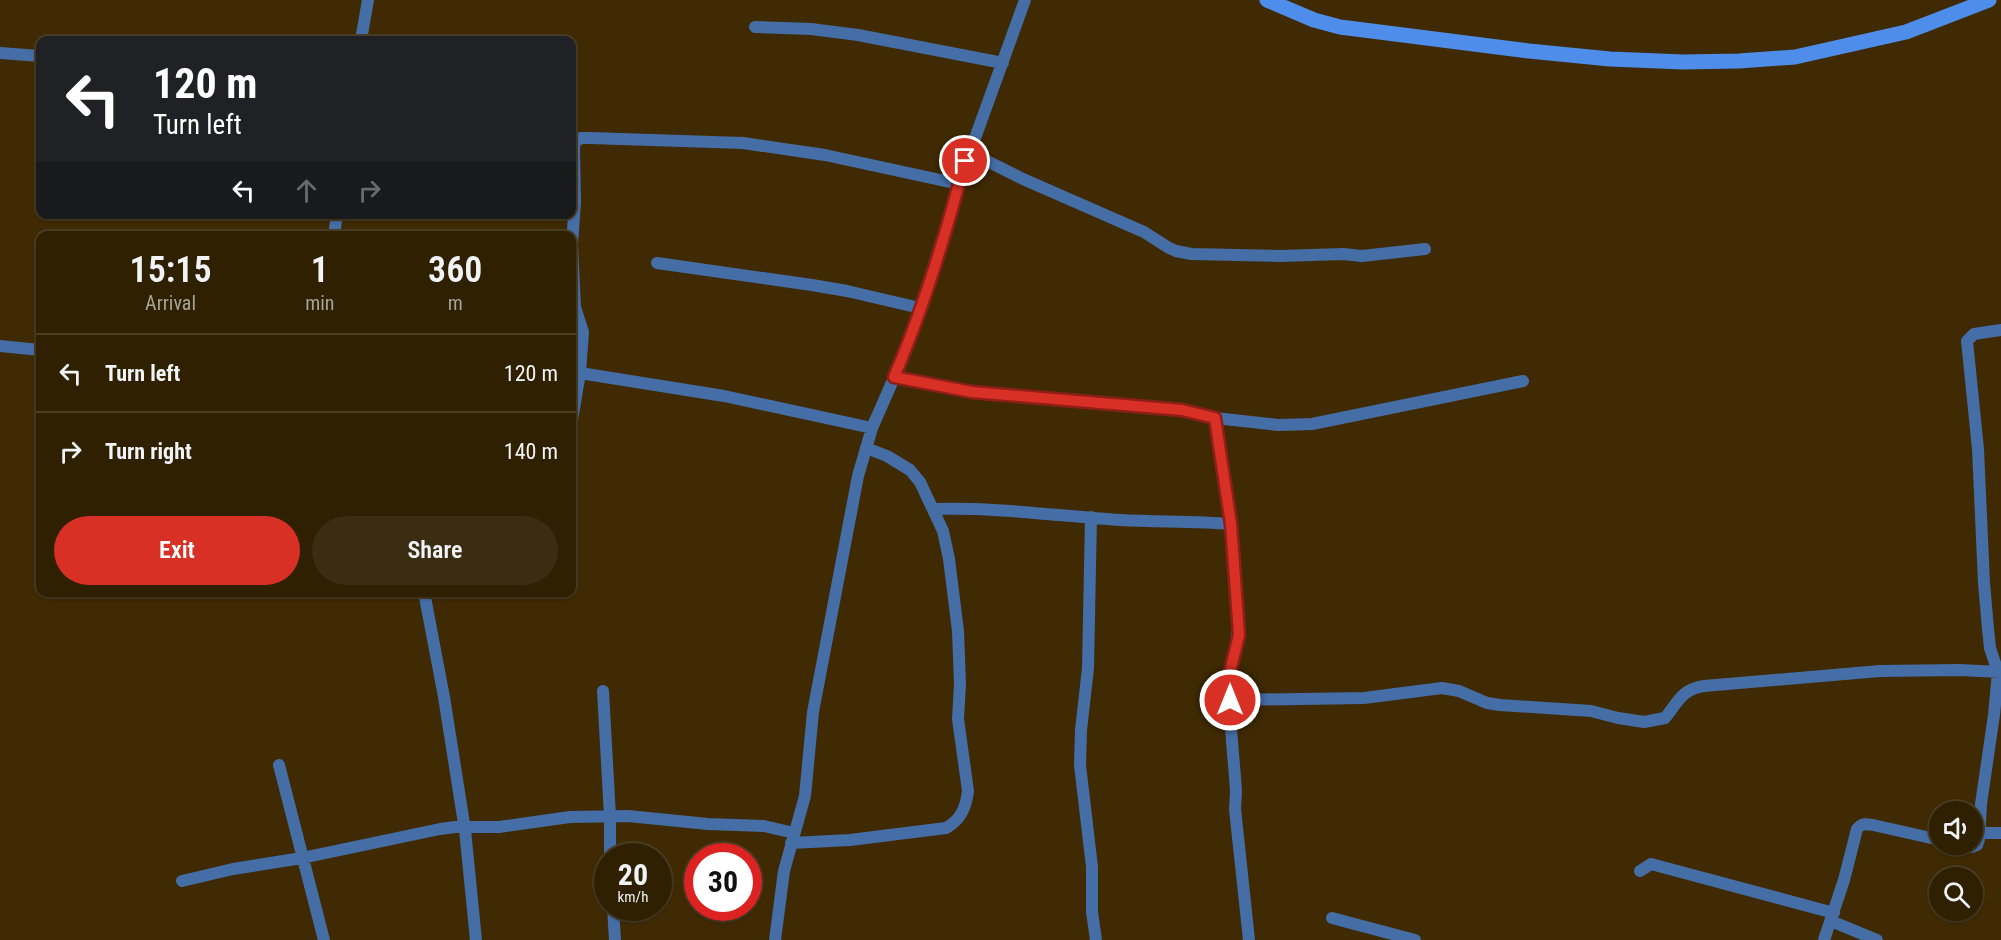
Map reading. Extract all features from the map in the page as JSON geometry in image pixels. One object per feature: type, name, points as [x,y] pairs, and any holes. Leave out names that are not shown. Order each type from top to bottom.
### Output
[{"type":"street","points":[[362,36],[368,0]]},
{"type":"street","points":[[775,940],[784,871],[805,796],[813,712],[858,476],[872,429],[920,308],[969,152],[1025,0]]},
{"type":"street","points":[[1267,0],[1314,20],[1340,27],[1529,51],[1683,62],[1795,57],[1906,32],[1989,0]]},
{"type":"street","points":[[756,27],[811,29],[858,35],[1003,63]]},
{"type":"street","points":[[0,53],[36,56]]},
{"type":"street","points":[[576,141],[581,138],[744,143],[825,155],[959,184]]},
{"type":"street","points":[[969,152],[1023,179],[1144,232],[1169,248],[1191,254],[1362,256],[1425,249]]},
{"type":"street","points":[[657,262],[835,289],[920,308]]},
{"type":"street","points":[[576,319],[583,332],[576,396]]},
{"type":"street","points":[[1983,807],[1999,672],[1990,648],[1988,629],[1978,448],[1967,341],[1974,334],[2001,330]]},
{"type":"street","points":[[0,346],[36,350]]},
{"type":"street","points":[[580,373],[724,396],[872,429]]},
{"type":"street","points":[[894,377],[972,392],[1182,410],[1215,418],[1278,425],[1312,424],[1523,381]]},
{"type":"street","points":[[1215,418],[1231,524],[1239,635],[1230,672],[1230,700],[1236,792],[1234,809],[1249,940]]},
{"type":"street","points":[[182,881],[423,832],[455,827],[499,827],[570,817],[628,816],[708,824],[764,826],[793,838],[850,840],[946,828],[954,824],[964,809],[968,790],[958,719],[960,684],[958,630],[947,546],[943,531],[920,482],[910,470],[887,456],[867,448]]},
{"type":"street","points":[[933,509],[1006,509],[1091,517],[1164,521],[1191,520],[1231,524]]},
{"type":"street","points":[[1091,517],[1088,668],[1080,747],[1085,817],[1092,867],[1092,912],[1096,940]]},
{"type":"street","points":[[425,597],[465,827],[476,940]]},
{"type":"street","points":[[1230,700],[1364,698],[1442,688],[1459,691],[1487,703],[1590,711],[1644,722],[1665,717],[1683,693],[1695,687],[1880,671],[1999,672]]},
{"type":"street","points":[[603,691],[610,843]]},
{"type":"street","points":[[279,765],[324,940]]},
{"type":"street","points":[[1824,940],[1833,917],[1854,839],[1860,826],[1874,825],[1929,838]]},
{"type":"street","points":[[1983,832],[2001,833]]},
{"type":"street","points":[[1640,871],[1651,864],[1833,917],[1877,940]]},
{"type":"street","points":[[1332,918],[1414,940]]},
{"type":"street","points":[[614,921],[615,940]]},
{"type":"route","points":[[965,161],[926,293],[894,377],[972,392],[1182,410],[1215,418],[1231,524],[1239,635],[1230,672],[1230,700]]}]
